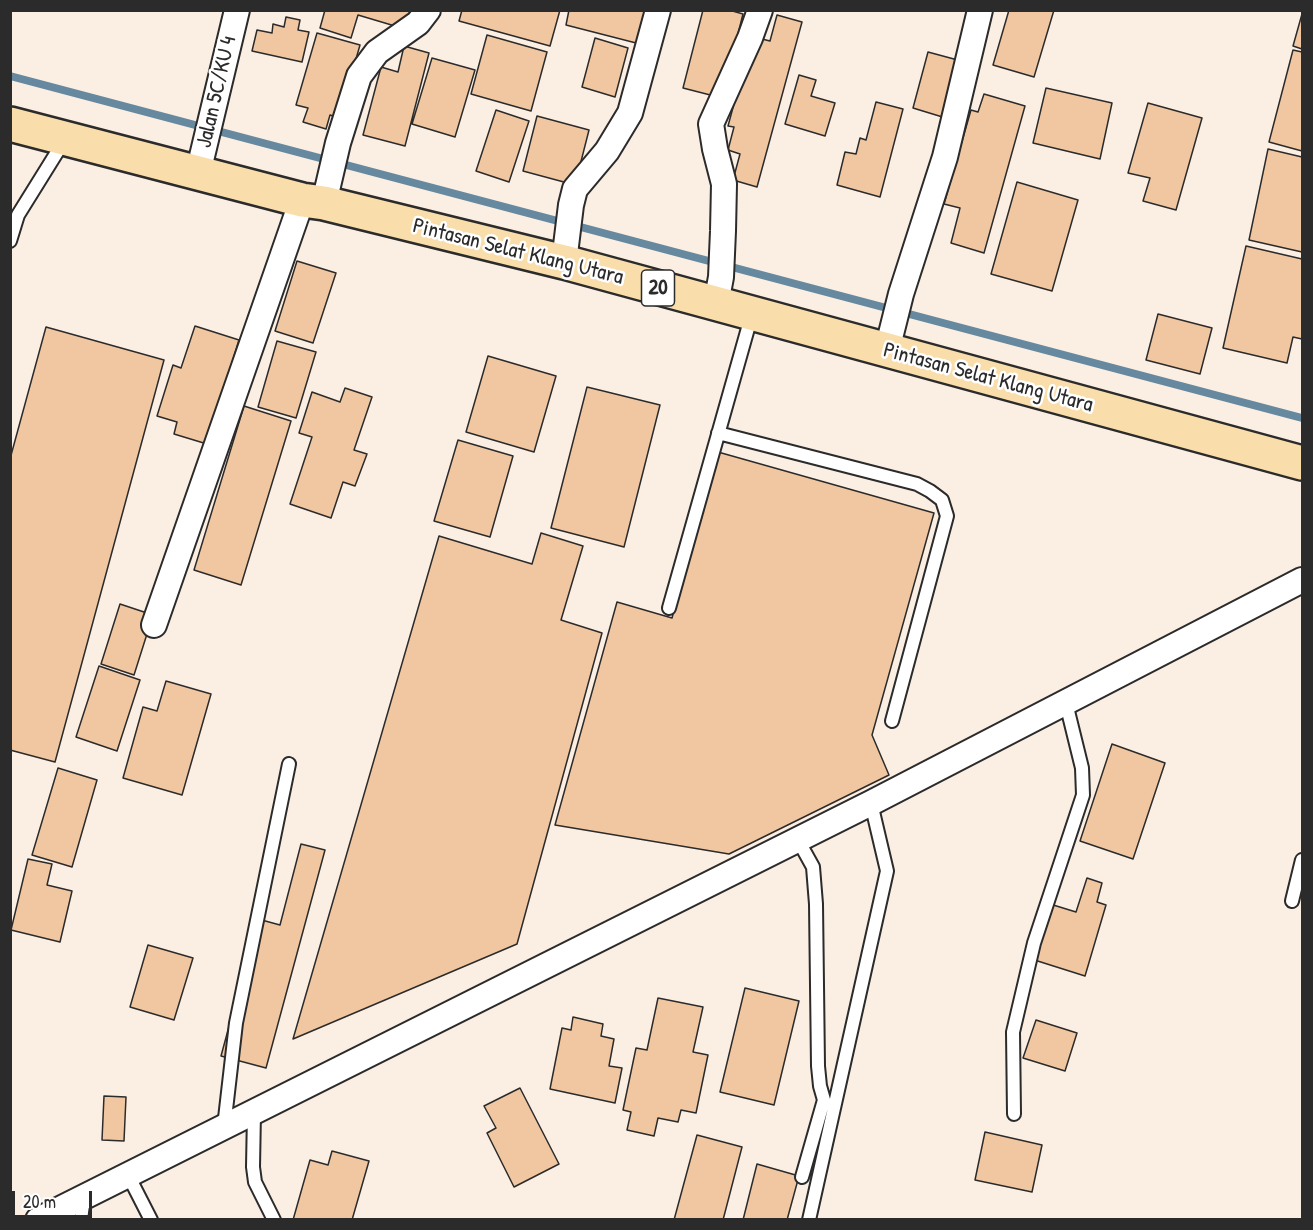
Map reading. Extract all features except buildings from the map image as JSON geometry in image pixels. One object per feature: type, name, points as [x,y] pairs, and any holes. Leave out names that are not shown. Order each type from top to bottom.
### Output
[{"type":"highway","name":"Pintasan Selat Klang Utara","points":[[10,124],[198,173],[318,195],[719,290],[752,313],[889,339],[1302,463]]},
{"type":"street","name":"Jalan 5C/KU 4","points":[[198,173],[237,10]]},
{"type":"street","points":[[154,625],[338,143],[359,76],[377,52],[418,23],[428,10]]},
{"type":"street","points":[[566,253],[575,189],[607,151],[630,113],[658,10]]},
{"type":"street","points":[[719,290],[724,184],[711,124],[750,38],[760,10]]},
{"type":"street","points":[[889,339],[945,157],[980,10]]},
{"type":"street","points":[[38,1220],[82,1208],[128,1175],[800,844],[871,803],[1302,580]]},
{"type":"lane","points":[[10,241],[18,215],[66,137]]},
{"type":"lane","points":[[669,608],[752,313]]},
{"type":"lane","points":[[718,433],[917,484],[942,501],[948,516],[892,721]]},
{"type":"lane","points":[[1014,1114],[1012,1032],[1034,943],[1083,795],[1082,768],[1066,703]]},
{"type":"lane","points":[[224,1127],[236,1023],[290,764]]},
{"type":"lane","points":[[808,1220],[886,871],[871,803]]},
{"type":"lane","points":[[800,844],[813,867],[816,904],[818,1066],[824,1100],[802,1177]]},
{"type":"lane","points":[[1292,901],[1302,860]]},
{"type":"lane","points":[[254,1112],[255,1182],[274,1220]]},
{"type":"lane","points":[[128,1175],[151,1220]]},
{"type":"waterway","points":[[10,76],[1302,418]]}]
